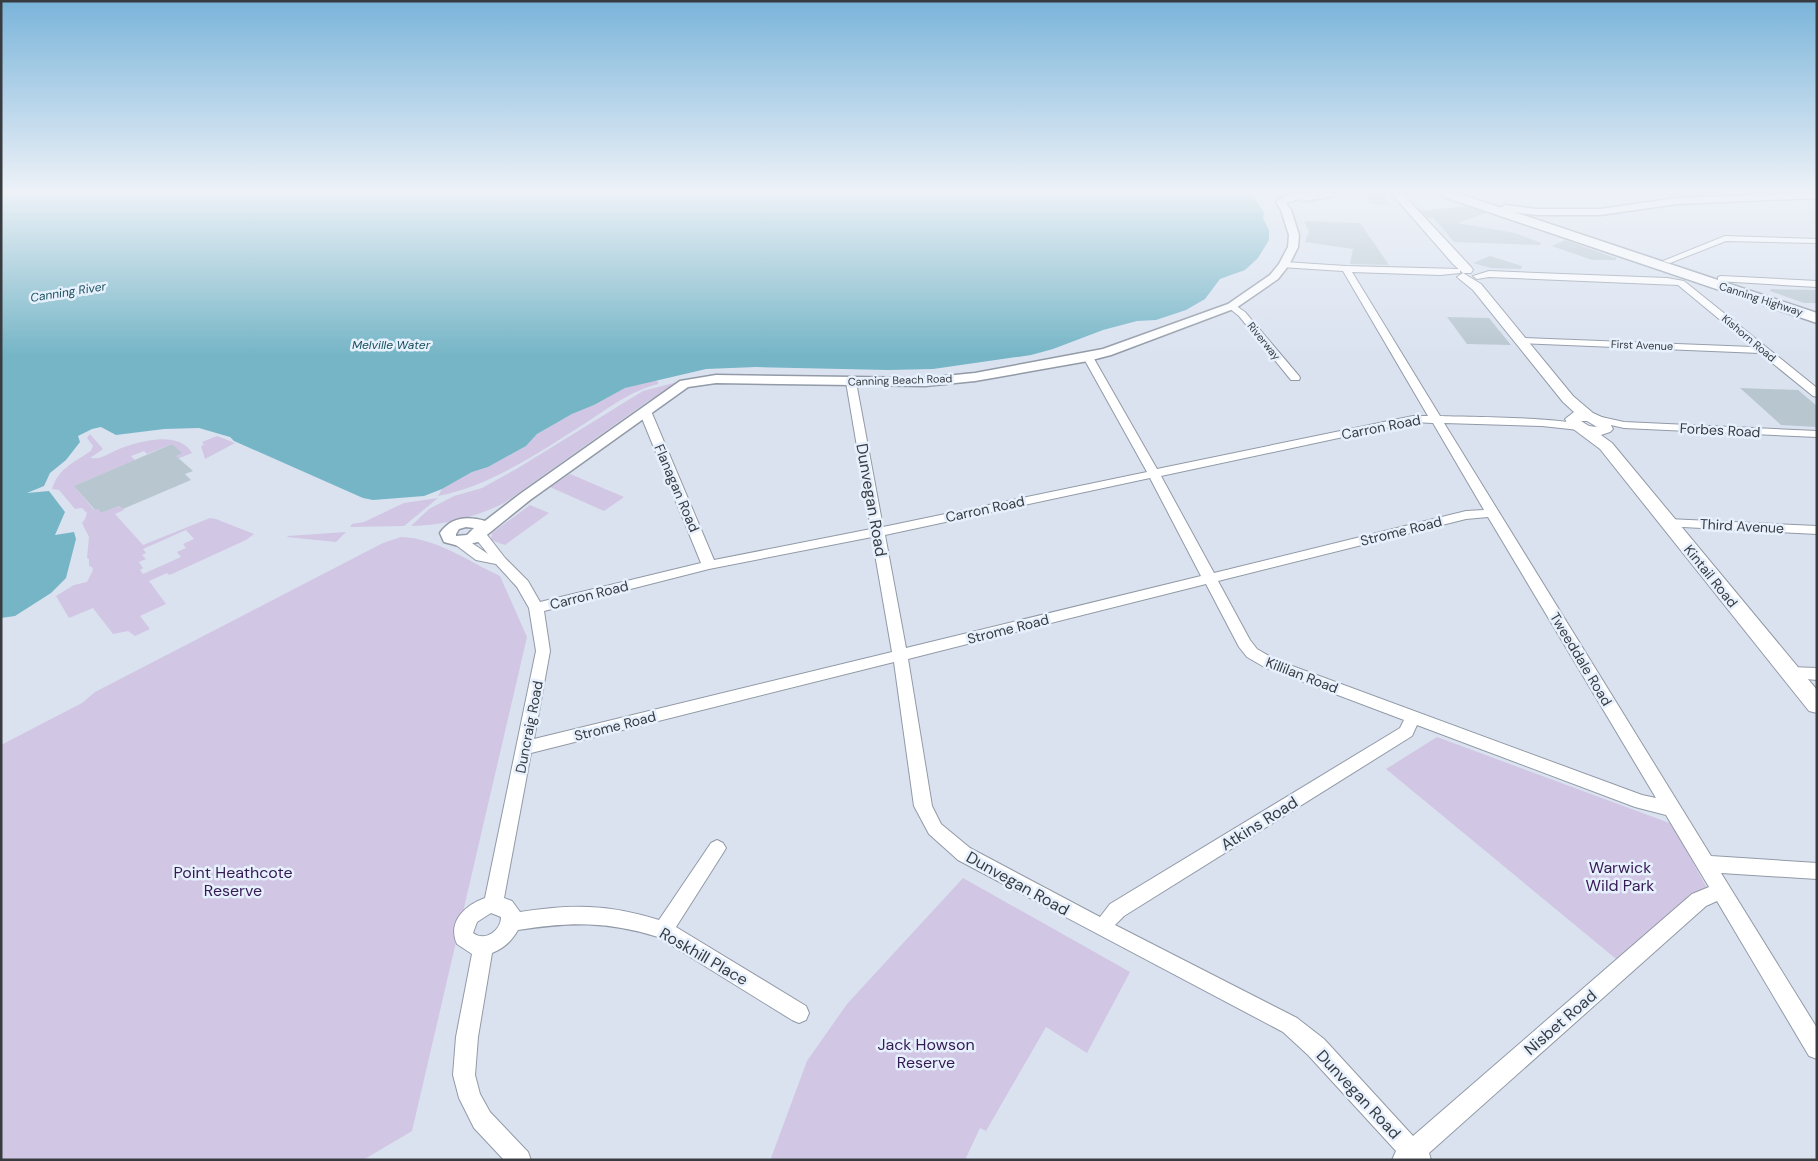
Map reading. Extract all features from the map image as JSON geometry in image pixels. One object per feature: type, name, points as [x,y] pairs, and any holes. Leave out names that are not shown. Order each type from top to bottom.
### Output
[{"type":"highway","name":"Canning Highway","points":[[1609,248],[1817,318]]},
{"type":"highway","name":"Canning Highway","points":[[1628,248],[1817,311]]},
{"type":"main road","name":"Kintail Road","points":[[1446,248],[1817,705]]},
{"type":"street","name":"Canning Beach Road","points":[[481,532],[525,497],[684,384],[705,380],[851,382],[946,380],[1088,357],[1210,316],[1232,306],[1274,277],[1284,265],[1292,248]]},
{"type":"street","points":[[1667,261],[1699,248]]},
{"type":"street","points":[[1284,265],[1468,274]]},
{"type":"street","name":"Tweeddale Road","points":[[1346,269],[1817,1048]]},
{"type":"street","name":"Kishorn Road","points":[[1468,274],[1667,281],[1681,284],[1688,287],[1817,394]]},
{"type":"street","points":[[1721,280],[1817,284]]},
{"type":"street","name":"Riverway","points":[[1232,306],[1242,314],[1295,378]]},
{"type":"street","name":"First Avenue","points":[[1520,341],[1763,350]]},
{"type":"street","name":"Killilan Road","points":[[1088,357],[1154,474],[1244,643],[1257,657],[1271,664],[1641,802],[1672,809]]},
{"type":"street","name":"Dunvegan Road","points":[[851,382],[900,656],[923,806],[935,829],[964,854],[1290,1025],[1316,1047],[1412,1157]]},
{"type":"street","name":"Flanagan Road","points":[[645,412],[709,565]]},
{"type":"street","name":"Forbes Road","points":[[1435,418],[1589,426],[1624,425],[1817,434]]},
{"type":"street","name":"Carron Road","points":[[536,608],[709,565],[878,532],[1412,419],[1435,418]]},
{"type":"street","name":"Canning Beach Road","points":[[461,542],[449,539],[448,533],[454,526],[469,522],[525,497]]},
{"type":"street","name":"Strome Road","points":[[525,748],[1466,515],[1492,513]]},
{"type":"street","points":[[461,542],[471,540],[481,532],[480,524],[469,522]]},
{"type":"street","name":"Third Avenue","points":[[1668,523],[1817,530]]},
{"type":"street","name":"Duncraig Road","points":[[481,532],[500,561],[523,584],[536,608],[541,629],[543,651],[493,904]]},
{"type":"street","name":"Duncraig Road","points":[[461,542],[481,557],[500,561]]},
{"type":"street","points":[[1790,673],[1817,674]]},
{"type":"street","name":"Atkins Road","points":[[1104,929],[1109,918],[1117,910],[1406,732],[1414,716]]},
{"type":"street","points":[[663,930],[717,848]]},
{"type":"street","points":[[1705,864],[1817,871]]},
{"type":"street","name":"Nisbet Road","points":[[1412,1157],[1699,900],[1721,890]]},
{"type":"street","points":[[493,904],[499,904],[507,908],[511,913],[512,922],[505,934],[498,940],[483,946],[475,946],[468,943],[464,938],[465,924],[475,911],[482,906],[493,904]]},
{"type":"street","name":"Roskhill Place","points":[[512,922],[558,916],[596,915],[641,923],[663,930],[799,1014]]},
{"type":"street","points":[[483,946],[467,1037],[464,1075],[470,1098],[482,1120],[520,1160]]},
{"type":"green space","points":[[693,378],[648,401],[504,503],[459,520],[411,526],[429,509],[454,496],[482,488],[643,391]]},
{"type":"green space","points":[[654,379],[658,384],[637,391],[619,401],[514,467],[477,484],[438,496],[442,489],[526,446],[537,434],[572,414],[594,405],[625,388]]},
{"type":"green space","points":[[90,434],[103,449],[90,458],[101,457],[127,446],[158,439],[178,442],[186,446],[192,453],[177,459],[172,444],[147,454],[144,451],[131,456],[135,460],[74,486],[94,510],[98,509],[101,513],[119,506],[124,510],[115,514],[143,545],[210,518],[254,534],[246,540],[174,573],[169,575],[167,573],[149,581],[166,604],[140,616],[150,629],[135,636],[128,631],[113,634],[93,608],[69,618],[56,596],[74,585],[87,582],[93,570],[89,566],[89,559],[87,558],[89,537],[82,523],[87,513],[82,508],[75,509],[59,490],[52,489],[62,471],[91,451],[93,446],[87,438]],"holes":[[[186,530],[194,539],[183,544],[186,548],[177,552],[181,557],[143,574],[140,570],[143,568],[139,562],[146,559],[142,555],[146,553],[143,549]]]},
{"type":"green space","points":[[217,436],[235,443],[205,459],[201,446],[204,445],[202,442]]},
{"type":"green space","points":[[570,474],[624,497],[604,511],[550,487]]},
{"type":"green space","points":[[438,498],[404,526],[350,527],[352,524],[364,522],[404,503]]},
{"type":"green space","points":[[530,505],[549,513],[505,545],[491,540],[492,533]]},
{"type":"green space","points":[[346,532],[336,542],[287,537],[288,536]]},
{"type":"green space","name":"Point Heathcote Reserve","points":[[401,537],[427,541],[452,551],[500,576],[527,637],[412,1131],[363,1160],[1,1160],[1,745],[82,703],[95,692],[383,543]]},
{"type":"green space","name":"Warwick Wild Park","points":[[1437,737],[1672,824],[1708,890],[1621,963],[1386,769]]},
{"type":"green space","name":"Jack Howson Reserve","points":[[963,878],[1130,972],[1087,1053],[1046,1027],[986,1131],[980,1128],[965,1160],[774,1160],[771,1158],[807,1061],[847,1004]]},
{"type":"water","name":"Melville Water","points":[[1,248],[1264,248],[1258,258],[1245,270],[1220,279],[1205,299],[1186,310],[1156,320],[1137,321],[1103,330],[1053,349],[1031,355],[933,369],[888,370],[756,367],[706,369],[625,388],[594,405],[572,414],[537,434],[526,446],[488,467],[472,472],[442,489],[424,496],[373,500],[363,498],[234,441],[230,437],[199,428],[164,429],[116,435],[101,427],[92,429],[78,436],[80,442],[66,460],[50,473],[44,486],[27,493],[49,491],[65,512],[55,535],[74,532],[76,539],[66,578],[51,593],[15,616],[1,618]]},
{"type":"building","points":[[1347,248],[1377,248],[1389,265],[1350,264],[1353,249]]},
{"type":"building","points":[[1558,248],[1588,248],[1616,258],[1616,260],[1592,260]]},
{"type":"building","points":[[1490,256],[1522,266],[1521,269],[1491,268],[1473,263]]},
{"type":"building","points":[[1771,289],[1817,290],[1817,303],[1804,303],[1770,291]]},
{"type":"building","points":[[1447,317],[1489,318],[1511,345],[1467,344]]},
{"type":"building","points":[[1740,388],[1798,390],[1817,406],[1817,427],[1781,425]]},
{"type":"building","points":[[172,444],[182,453],[176,456],[193,471],[185,474],[191,480],[123,509],[119,506],[101,513],[98,509],[95,510],[74,486]]},
{"type":"water label","name":"Canning River","points":[[68,292]]}]
